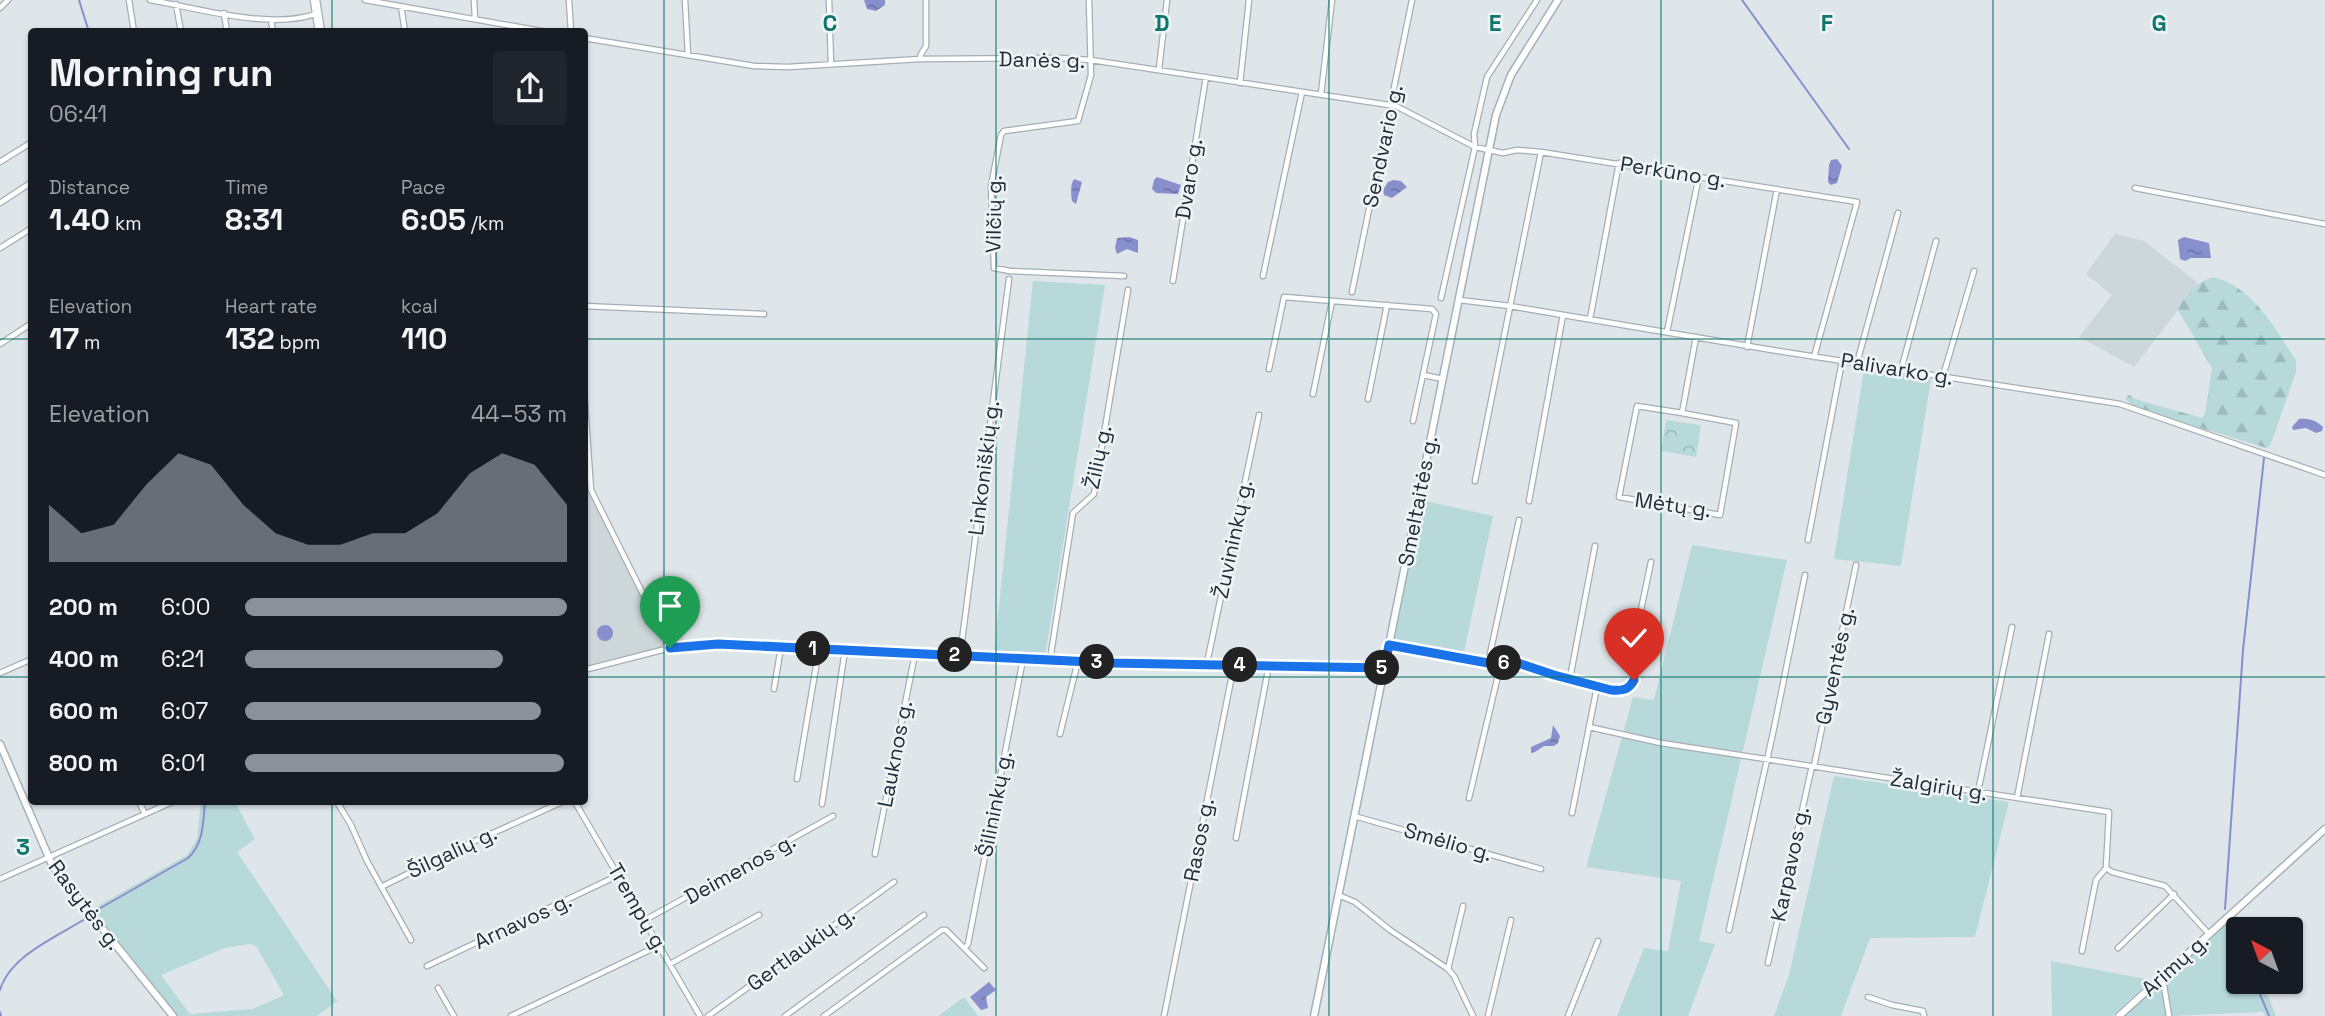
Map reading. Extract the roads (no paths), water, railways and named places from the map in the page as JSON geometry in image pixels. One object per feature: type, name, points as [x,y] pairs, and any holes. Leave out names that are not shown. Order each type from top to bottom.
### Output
[{"type":"main road","name":"Smeltaitės g.","points":[[1314,1016],[1496,115],[1506,84],[1558,0]]},
{"type":"main road","name":"Rasytės g.","points":[[0,744],[47,856],[64,883],[173,1016]]},
{"type":"main road","name":"Arimų g.","points":[[2119,1016],[2325,828]]},
{"type":"street","points":[[0,8],[8,0]]},
{"type":"street","points":[[129,0],[133,28]]},
{"type":"street","points":[[150,0],[271,20],[315,14]]},
{"type":"street","points":[[315,0],[319,28]]},
{"type":"street","points":[[315,0],[319,28]]},
{"type":"street","points":[[365,0],[525,28]]},
{"type":"street","points":[[474,0],[475,19]]},
{"type":"street","points":[[569,0],[571,28]]},
{"type":"street","points":[[685,0],[688,55]]},
{"type":"street","points":[[829,0],[831,64]]},
{"type":"street","points":[[920,59],[926,46],[926,0]]},
{"type":"street","points":[[1089,0],[1091,60]]},
{"type":"street","points":[[1159,69],[1167,0]]},
{"type":"street","points":[[1240,83],[1249,0]]},
{"type":"street","points":[[1321,94],[1332,0]]},
{"type":"street","name":"Sendvario g.","points":[[1352,292],[1412,0]]},
{"type":"street","points":[[1441,298],[1475,147],[1474,134],[1487,77],[1537,0]]},
{"type":"street","points":[[176,4],[180,28]]},
{"type":"street","points":[[401,6],[404,28]]},
{"type":"street","points":[[224,13],[226,28]]},
{"type":"street","points":[[271,20],[272,28]]},
{"type":"street","name":"Danės g.","points":[[588,39],[754,66],[920,59],[1091,60],[1391,106],[1475,147],[1489,151]]},
{"type":"street","name":"Vilčių g.","points":[[1091,60],[1091,75],[1078,121],[1004,131],[1001,135],[991,186],[994,268],[1124,276]]},
{"type":"street","name":"Dvaro g.","points":[[1173,281],[1206,78]]},
{"type":"street","points":[[1263,276],[1302,92]]},
{"type":"street","points":[[0,162],[28,144]]},
{"type":"street","name":"Perkūno g.","points":[[1489,151],[1541,152],[1857,202],[1814,357]]},
{"type":"street","points":[[1475,481],[1541,152]]},
{"type":"street","points":[[1590,319],[1619,163]]},
{"type":"street","points":[[1667,332],[1699,176]]},
{"type":"street","points":[[0,203],[28,185]]},
{"type":"street","points":[[2135,188],[2325,224]]},
{"type":"street","points":[[1747,346],[1777,189]]},
{"type":"street","points":[[1857,363],[1898,213]]},
{"type":"street","points":[[0,248],[28,230]]},
{"type":"street","points":[[1901,370],[1936,242]]},
{"type":"street","points":[[1943,376],[1974,271]]},
{"type":"street","name":"Linkoniškių g.","points":[[960,656],[1009,279]]},
{"type":"street","name":"Žilių g.","points":[[1050,660],[1073,513],[1094,494],[1128,289]]},
{"type":"street","points":[[1269,369],[1284,297],[1432,309],[1436,314],[1413,421]]},
{"type":"street","name":"Palivarko g.","points":[[1459,300],[2120,404],[2325,475]]},
{"type":"street","points":[[1313,394],[1332,301]]},
{"type":"street","points":[[1368,399],[1387,305]]},
{"type":"street","points":[[588,306],[764,314]]},
{"type":"street","points":[[1529,501],[1563,315]]},
{"type":"street","points":[[0,344],[28,326]]},
{"type":"street","points":[[1682,413],[1696,337]]},
{"type":"street","points":[[1808,540],[1842,361]]},
{"type":"street","points":[[1423,375],[1443,379]]},
{"type":"street","name":"Mėtų g.","points":[[1637,406],[1682,413],[1736,423],[1720,514],[1619,497],[1637,406]]},
{"type":"street","name":"Žuvininkų g.","points":[[1207,663],[1259,415]]},
{"type":"street","points":[[588,452],[591,490],[670,648]]},
{"type":"street","points":[[1488,663],[1519,520]]},
{"type":"street","points":[[1570,678],[1595,546]]},
{"type":"street","points":[[1389,645],[1488,663],[1518,663],[1597,687],[1620,691],[1628,689],[1634,680],[1631,657],[1651,562]]},
{"type":"street","name":"Gyventės g.","points":[[1813,766],[1856,565]]},
{"type":"street","points":[[1729,930],[1805,575]]},
{"type":"street","points":[[1978,792],[2012,628]]},
{"type":"street","points":[[2017,798],[2049,634]]},
{"type":"street","points":[[588,669],[670,648],[718,644],[1050,660],[1384,668]]},
{"type":"street","points":[[774,689],[782,647]]},
{"type":"street","points":[[797,779],[819,649]]},
{"type":"street","points":[[822,804],[845,650]]},
{"type":"street","name":"Lauknos g.","points":[[875,854],[915,654]]},
{"type":"street","name":"Šilininkų g.","points":[[965,948],[968,944],[1023,659]]},
{"type":"street","points":[[0,673],[28,661]]},
{"type":"street","points":[[1060,734],[1078,661]]},
{"type":"street","points":[[1469,797],[1502,663]]},
{"type":"street","name":"Rasos g.","points":[[1164,1016],[1234,665]]},
{"type":"street","points":[[1236,838],[1269,665]]},
{"type":"street","points":[[1572,813],[1597,687]]},
{"type":"street","name":"Žalgirių g.","points":[[1589,727],[1661,743],[2109,812],[2106,868]]},
{"type":"street","name":"Karpavos g.","points":[[1768,963],[1813,766]]},
{"type":"street","points":[[140,805],[145,814]]},
{"type":"street","points":[[0,879],[165,805]]},
{"type":"street","points":[[339,805],[411,940]]},
{"type":"street","name":"Šilgalių g.","points":[[381,887],[555,805]]},
{"type":"street","name":"Trempų g.","points":[[577,805],[700,1016]]},
{"type":"street","name":"Deimenos g.","points":[[645,920],[834,816]]},
{"type":"street","name":"Smėlio g.","points":[[1354,816],[1541,869]]},
{"type":"street","points":[[2082,951],[2096,880],[2106,868],[2165,886],[2209,934]]},
{"type":"street","name":"Arnavos g.","points":[[427,966],[619,875]]},
{"type":"street","name":"Gertlaukių g.","points":[[708,1016],[894,882]]},
{"type":"street","points":[[2118,947],[2174,894]]},
{"type":"street","points":[[1338,895],[1355,902],[1448,970],[1454,976],[1472,1016]]},
{"type":"street","points":[[1448,970],[1463,906]]},
{"type":"street","points":[[670,964],[758,915]]},
{"type":"street","points":[[785,1016],[924,915]]},
{"type":"street","points":[[1488,1016],[1511,920]]},
{"type":"street","points":[[824,1016],[942,930],[946,930],[984,968]]},
{"type":"street","points":[[1568,1016],[1598,941]]},
{"type":"street","points":[[511,1016],[660,945]]},
{"type":"street","points":[[2159,979],[2164,986],[2169,1016]]},
{"type":"street","points":[[438,988],[454,1016]]},
{"type":"street","points":[[1868,997],[1923,1011],[1924,1016]]},
{"type":"water","points":[[864,0],[885,0],[885,5],[876,11],[867,9]]},
{"type":"water","points":[[1837,159],[1842,166],[1837,183],[1831,185],[1828,182],[1829,165],[1831,160]]},
{"type":"water","points":[[1157,177],[1181,185],[1178,194],[1156,193],[1152,189]]},
{"type":"water","points":[[1074,179],[1082,182],[1076,204],[1071,196]]},
{"type":"water","points":[[1401,181],[1407,187],[1392,198],[1384,195],[1383,190],[1388,182]]},
{"type":"water","points":[[1129,237],[1138,240],[1138,253],[1127,249],[1117,254],[1117,238]]},
{"type":"water","points":[[2184,237],[2209,243],[2211,258],[2191,258],[2185,261],[2180,259],[2178,240]]},
{"type":"water","points":[[2299,419],[2315,421],[2323,427],[2322,431],[2316,433],[2306,428],[2293,430],[2292,427]]},
{"type":"water","points":[[602,625],[608,625],[613,633],[611,639],[602,641],[597,636],[597,630]]},
{"type":"water","points":[[1553,725],[1560,736],[1558,743],[1531,753],[1531,747],[1551,738]]},
{"type":"water","points":[[989,982],[996,990],[986,997],[988,1008],[981,1010],[970,997]]},
{"type":"waterway","points":[[79,0],[88,28]]},
{"type":"waterway","points":[[1742,0],[1849,149]]},
{"type":"waterway","points":[[2225,909],[2243,650],[2264,458]]},
{"type":"waterway","points":[[97,910],[188,858],[200,839],[205,805]]},
{"type":"waterway","points":[[0,990],[5,978],[24,957],[85,919]]},
{"type":"waterway","points":[[2260,994],[2269,1016]]},
{"type":"waterway","points":[[0,1012],[1,1016]]}]
